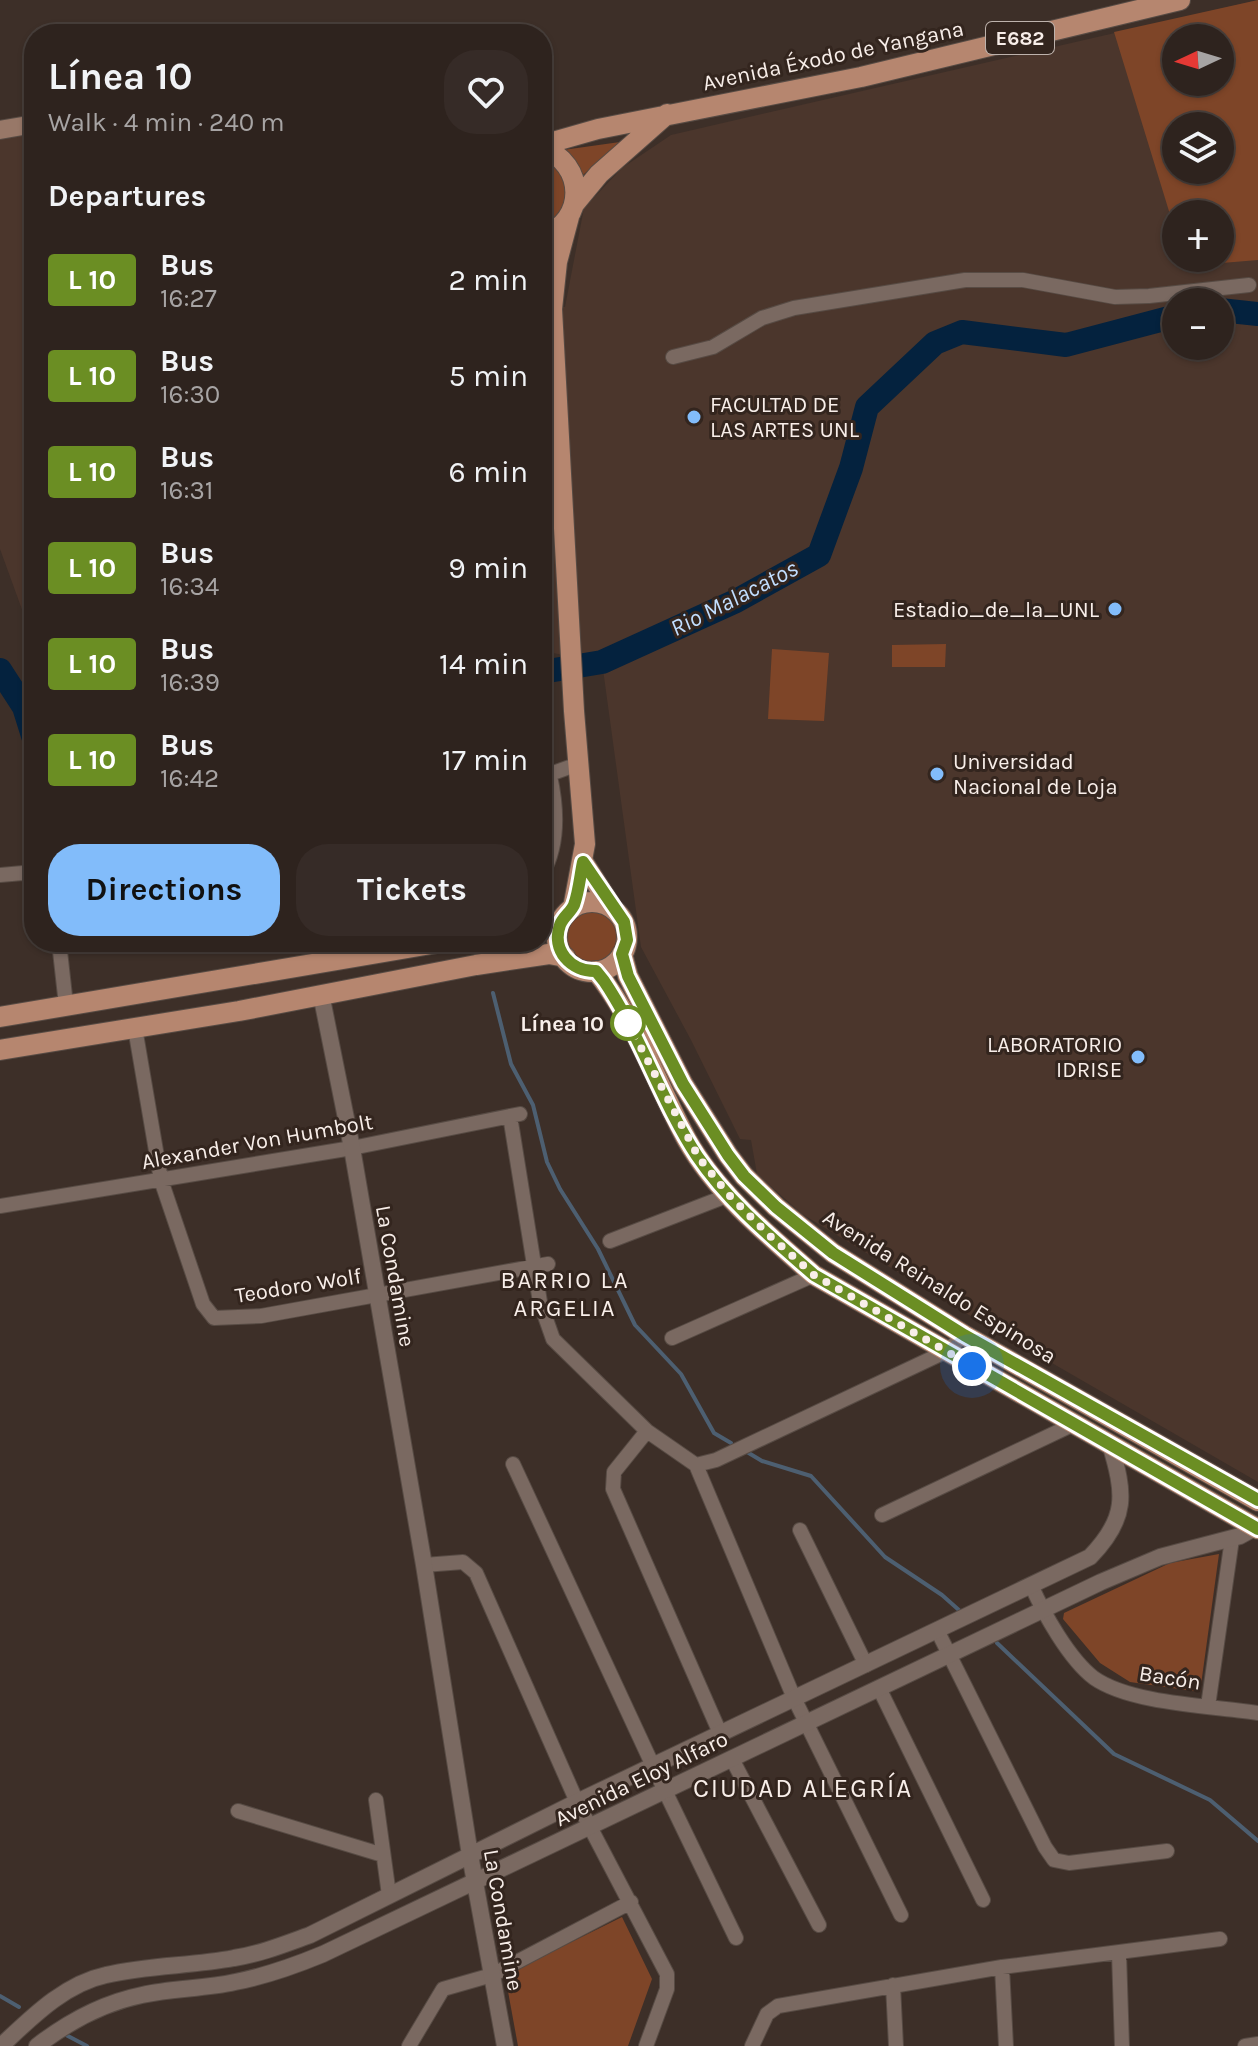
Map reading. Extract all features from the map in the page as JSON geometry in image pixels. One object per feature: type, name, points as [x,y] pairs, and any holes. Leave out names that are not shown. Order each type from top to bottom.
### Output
[{"type":"main road","name":"Avenida Éxodo de Yangana","points":[[552,144],[598,129],[861,77],[1180,0]]},
{"type":"main road","points":[[552,231],[559,227],[599,174],[667,114]]},
{"type":"main road","points":[[0,130],[24,126]]},
{"type":"main road","name":"E682","points":[[552,152],[570,169],[575,182],[572,210]]},
{"type":"main road","points":[[572,210],[553,285],[552,332],[574,714],[585,844],[570,910],[558,934],[565,957],[581,970],[596,971],[611,966],[622,954],[627,940],[626,928],[583,862]]},
{"type":"main road","points":[[552,916],[590,902],[613,909]]},
{"type":"main road","points":[[0,1017],[233,979],[329,952]]},
{"type":"main road","points":[[422,952],[426,973]]},
{"type":"main road","points":[[0,1050],[239,1011],[426,973],[549,954],[565,957]]},
{"type":"main road","name":"Avenida Reinaldo Espinosa","points":[[622,954],[628,976],[670,1060],[728,1155],[744,1176],[776,1207],[833,1253],[964,1335],[1258,1501]]},
{"type":"main road","points":[[596,971],[623,1013],[693,1149],[729,1195],[814,1275],[1257,1528]]},
{"type":"main road","points":[[233,979],[239,1011]]},
{"type":"main road","points":[[34,1011],[40,1042]]},
{"type":"street","points":[[673,357],[713,347],[762,318],[794,308],[965,280],[1023,280],[1115,297],[1249,285]]},
{"type":"street","points":[[552,775],[578,764]]},
{"type":"street","points":[[552,808],[555,823],[552,845]]},
{"type":"street","points":[[0,875],[24,873]]},
{"type":"street","points":[[60,952],[66,1005]]},
{"type":"street","name":"La Condamine","points":[[321,994],[352,1148],[470,1855],[505,2046]]},
{"type":"street","points":[[135,1028],[161,1180]]},
{"type":"street","name":"Alexander Von Humbolt","points":[[0,1206],[352,1148],[515,1115],[542,1265]]},
{"type":"street","name":"Teodoro Wolf","points":[[161,1180],[203,1304],[208,1314],[221,1319],[261,1316],[542,1265]]},
{"type":"street","points":[[610,1241],[729,1195]]},
{"type":"street","points":[[542,1265],[540,1302],[553,1339],[647,1431],[696,1465],[794,1698],[901,1915]]},
{"type":"street","points":[[672,1338],[814,1275]]},
{"type":"street","points":[[696,1465],[716,1460],[947,1351],[964,1335]]},
{"type":"street","points":[[882,1515],[1074,1424]]},
{"type":"street","points":[[647,1431],[614,1472],[613,1489],[720,1733]]},
{"type":"street","name":"Avenida Eloy Alfaro","points":[[1,2046],[38,2011],[68,1991],[104,1975],[217,1961],[275,1948],[310,1935],[577,1802],[1090,1557],[1110,1536],[1118,1519],[1119,1475],[1110,1444]]},
{"type":"street","points":[[513,1464],[736,1938]]},
{"type":"street","name":"Avenida Eloy Alfaro","points":[[37,2046],[77,2019],[115,2003],[143,1995],[219,1985],[277,1972],[312,1959],[1042,1609],[1160,1557],[1232,1539],[1257,1528]]},
{"type":"street","points":[[800,1530],[866,1665]]},
{"type":"street","points":[[1208,1706],[1232,1539]]},
{"type":"street","points":[[424,1565],[463,1562],[476,1573],[577,1802],[668,1978],[667,1989],[646,2046]]},
{"type":"street","name":"Bacón","points":[[1031,1585],[1042,1609],[1081,1666],[1095,1678],[1127,1694],[1258,1713]]},
{"type":"street","points":[[937,1630],[1054,1860],[1069,1863],[1167,1851]]},
{"type":"street","points":[[879,1688],[983,1900]]},
{"type":"street","points":[[732,1759],[819,1925]]},
{"type":"street","points":[[376,1800],[389,1895]]},
{"type":"street","points":[[238,1811],[383,1855]]},
{"type":"street","points":[[409,2046],[443,1989],[492,1975],[631,1902]]},
{"type":"street","points":[[752,2046],[767,2014],[778,2006],[1002,1967],[1220,1939]]},
{"type":"street","points":[[1119,1953],[1122,2046]]},
{"type":"street","points":[[217,1961],[219,1985]]},
{"type":"street","points":[[1002,1967],[1006,2046]]},
{"type":"street","points":[[893,1985],[896,2046]]},
{"type":"street","points":[[1245,2046],[1258,2044]]},
{"type":"shaded area","name":"Universidad Nacional de Loja","points":[[1258,0],[1258,1482],[969,1315],[802,1214],[757,1174],[751,1140],[740,1139],[641,947],[602,662],[552,653],[552,307],[565,307],[584,208],[622,168],[671,135]]},
{"type":"shaded area","points":[[1258,0],[1258,260],[1234,262],[1234,200],[1166,200],[1114,32]]},
{"type":"shaded area","points":[[24,134],[24,615],[0,549],[0,138]]},
{"type":"shaded area","points":[[620,142],[583,175],[573,158],[563,150]]},
{"type":"shaded area","points":[[552,166],[565,183],[566,192],[563,209],[553,221]]},
{"type":"shaded area","points":[[946,644],[945,667],[892,667],[892,645]]},
{"type":"shaded area","points":[[772,649],[829,653],[824,721],[768,719]]},
{"type":"shaded area","points":[[592,912],[609,920],[617,937],[609,954],[592,962],[575,954],[567,937],[575,920]]},
{"type":"shaded area","points":[[1219,1554],[1200,1692],[1130,1682],[1100,1663],[1063,1619],[1064,1613],[1170,1563]]},
{"type":"shaded area","points":[[622,1917],[652,1979],[628,2046],[518,2046],[505,1975]]},
{"type":"waterway","name":"Rio Malacatos","points":[[1234,311],[1258,314]]},
{"type":"waterway","name":"Rio Malacatos","points":[[552,670],[602,662],[736,601],[819,555],[851,468],[867,407],[935,343],[962,332],[1066,345],[1162,320]]},
{"type":"waterway","name":"Rio Malacatos","points":[[0,670],[24,707]]},
{"type":"waterway","points":[[493,993],[511,1064],[533,1105],[547,1162],[560,1189],[598,1249],[635,1325],[681,1374],[714,1433],[731,1443]]},
{"type":"waterway","points":[[747,1452],[762,1461],[811,1476],[885,1557],[942,1595],[960,1611]]},
{"type":"waterway","points":[[997,1643],[1114,1754],[1210,1800],[1258,1841]]},
{"type":"waterway","points":[[0,1996],[19,2007]]},
{"type":"waterway","points":[[66,2035],[87,2046]]},
{"type":"bus line","points":[[1258,1500],[964,1335],[833,1253],[776,1207],[744,1176],[728,1155],[683,1084],[628,976],[622,954],[627,940],[624,922],[583,862],[573,908],[563,919],[558,934],[561,951],[572,965],[581,970],[596,971],[604,981],[687,1140],[729,1195],[770,1236],[814,1275],[1258,1529]]},
{"type":"place","name":"FACULTAD DE LAS ARTES UNL","points":[[694,417]]},
{"type":"place","name":"Estadio_de_la_UNL","points":[[1115,609]]},
{"type":"place","name":"Universidad Nacional de Loja","points":[[937,774]]},
{"type":"place","name":"Línea 10","points":[[628,1023]]},
{"type":"place","name":"LABORATORIO IDRISE","points":[[1138,1057]]},
{"type":"district","name":"BARRIO LA ARGELIA","points":[[565,1294]]},
{"type":"district","name":"CIUDAD ALEGRÍA","points":[[803,1788]]},
{"type":"route","points":[[628,1023],[699,1158],[729,1195],[770,1236],[814,1275],[972,1366]]}]
